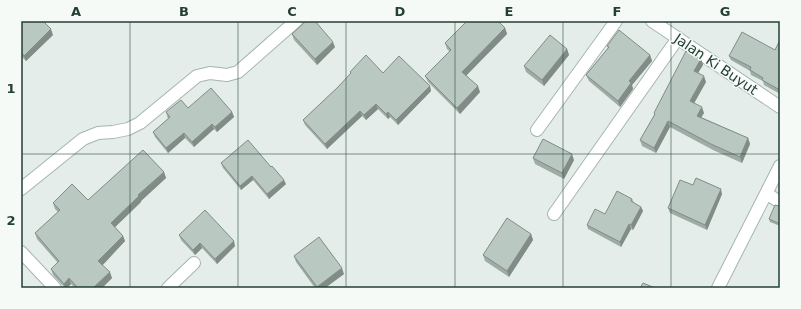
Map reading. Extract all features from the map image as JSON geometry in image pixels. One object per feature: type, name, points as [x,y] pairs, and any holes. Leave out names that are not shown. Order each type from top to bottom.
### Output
[{"type":"street","points":[[21,189],[84,138],[98,132],[113,132],[128,129],[140,123],[197,76],[210,73],[227,75],[238,72],[296,21]]},
{"type":"street","points":[[537,130],[616,21]]},
{"type":"street","name":"Jalan Ki Buyut","points":[[652,21],[780,107]]},
{"type":"street","points":[[554,214],[678,38]]},
{"type":"street","points":[[718,288],[780,166]]},
{"type":"street","points":[[767,194],[780,202]]},
{"type":"street","points":[[21,252],[55,288]]},
{"type":"street","points":[[168,288],[194,263]]},
{"type":"building","points":[[21,21],[43,21],[51,29],[24,56],[21,52]]},
{"type":"building","points":[[306,21],[315,21],[333,42],[315,59],[292,34]]},
{"type":"building","points":[[467,21],[498,21],[505,28],[462,72],[478,86],[457,108],[425,76],[451,50],[445,43]]},
{"type":"building","points":[[619,30],[650,55],[629,81],[631,83],[618,101],[586,75],[609,47],[607,46]]},
{"type":"building","points":[[742,32],[775,50],[780,40],[780,90],[762,80],[763,78],[750,70],[751,67],[729,56]]},
{"type":"building","points":[[550,35],[567,49],[542,80],[524,66]]},
{"type":"building","points":[[686,51],[701,59],[694,71],[704,76],[690,101],[702,107],[697,116],[748,138],[740,157],[711,144],[668,121],[654,148],[640,140],[655,114],[654,113]]},
{"type":"building","points":[[366,55],[383,73],[399,56],[430,86],[396,120],[388,112],[386,114],[376,104],[364,115],[360,111],[325,144],[303,120],[338,87]]},
{"type":"building","points":[[211,88],[232,112],[215,127],[212,124],[192,142],[184,133],[166,148],[153,132],[170,117],[166,112],[181,100],[188,108]]},
{"type":"building","points":[[543,139],[572,154],[562,173],[533,158]]},
{"type":"building","points":[[248,140],[284,180],[267,194],[252,176],[240,186],[221,163]]},
{"type":"building","points":[[143,150],[164,172],[138,195],[139,196],[111,223],[123,236],[98,261],[110,272],[93,288],[78,288],[69,278],[64,284],[51,269],[59,261],[35,233],[60,210],[53,203],[72,184],[88,200]]},
{"type":"building","points":[[696,178],[721,189],[705,225],[668,208],[680,180],[693,185]]},
{"type":"building","points":[[617,191],[632,199],[631,201],[641,207],[631,225],[629,224],[620,242],[587,225],[595,209],[605,214]]},
{"type":"building","points":[[775,205],[780,206],[780,224],[769,219]]},
{"type":"building","points":[[205,210],[234,241],[215,259],[200,243],[193,250],[179,235]]},
{"type":"building","points":[[507,218],[531,234],[507,271],[483,255]]},
{"type":"building","points":[[319,237],[342,268],[317,287],[294,256]]},
{"type":"building","points":[[643,283],[655,288],[640,288]]}]
